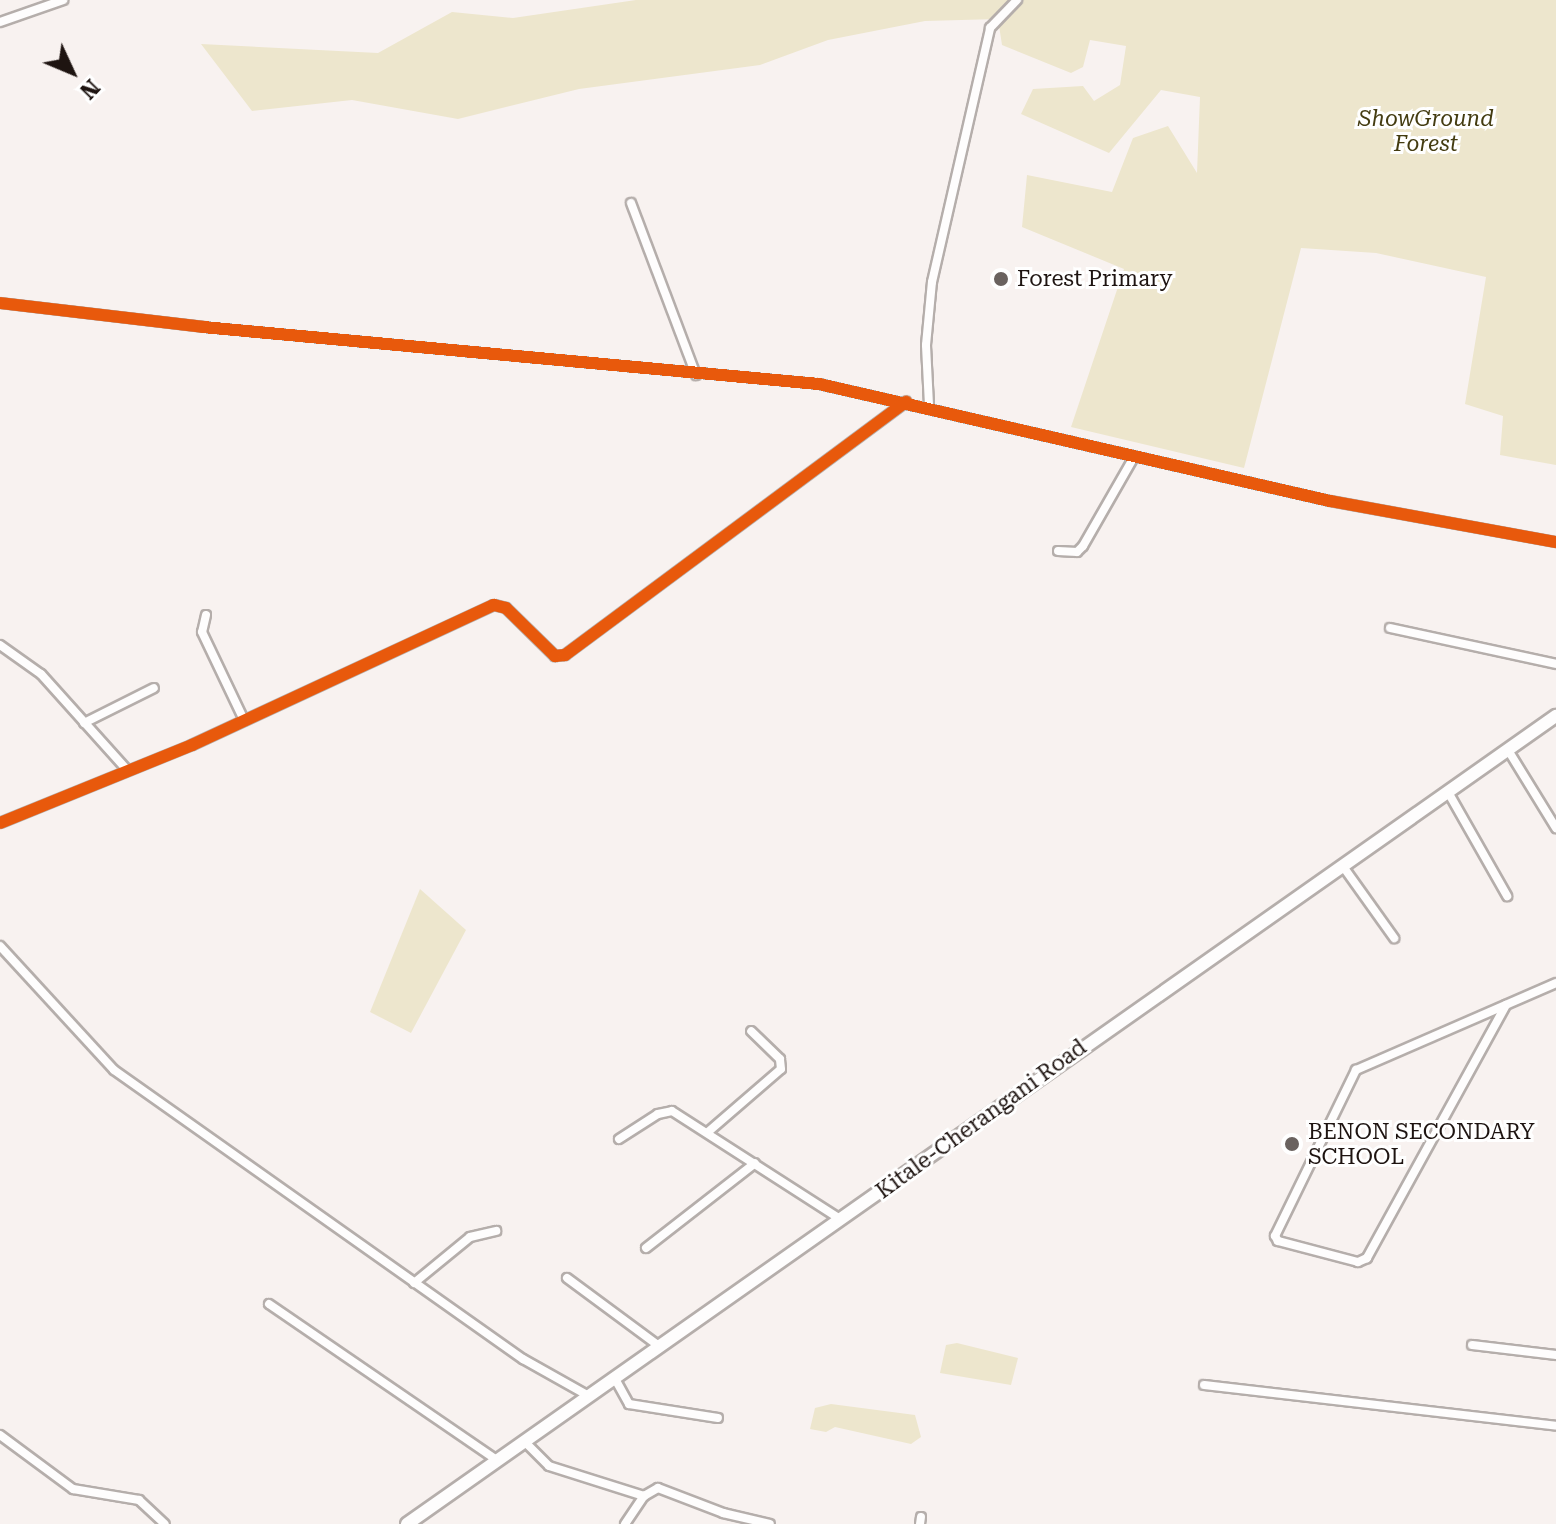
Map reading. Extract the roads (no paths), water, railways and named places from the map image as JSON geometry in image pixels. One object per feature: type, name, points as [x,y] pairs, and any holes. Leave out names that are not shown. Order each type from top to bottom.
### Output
[{"type":"main road","name":"Kitale-Cherangani Road","points":[[407,1524],[1556,716]]},
{"type":"street","points":[[0,22],[63,0]]},
{"type":"street","points":[[929,405],[926,345],[932,282],[990,28],[1017,0]]},
{"type":"street","points":[[631,203],[696,375]]},
{"type":"street","points":[[0,303],[696,375],[819,384],[929,405],[1134,457],[1330,501],[1556,542]]},
{"type":"street","points":[[0,823],[244,720],[494,605],[506,608],[555,656],[565,655],[906,402]]},
{"type":"street","points":[[1058,551],[1077,552],[1083,546],[1134,457]]},
{"type":"street","points":[[206,615],[202,632],[244,720]]},
{"type":"street","points":[[1390,628],[1556,664]]},
{"type":"street","points":[[0,645],[27,660],[127,770]]},
{"type":"street","points":[[84,723],[154,688]]},
{"type":"street","points":[[1508,750],[1556,828]]},
{"type":"street","points":[[1448,792],[1507,896]]},
{"type":"street","points":[[1342,865],[1394,938]]},
{"type":"street","points":[[0,946],[114,1070],[523,1359],[587,1395]]},
{"type":"street","points":[[1506,1005],[1367,1258],[1358,1262],[1278,1241],[1275,1236],[1356,1070],[1556,983]]},
{"type":"street","points":[[708,1132],[781,1069],[780,1059],[751,1031]]},
{"type":"street","points":[[619,1139],[669,1110],[708,1132],[840,1219]]},
{"type":"street","points":[[646,1248],[755,1163]]},
{"type":"street","points":[[414,1283],[470,1237],[496,1231]]},
{"type":"street","points":[[567,1278],[659,1346]]},
{"type":"street","points":[[269,1304],[497,1460]]},
{"type":"street","points":[[1472,1345],[1556,1355]]},
{"type":"street","points":[[614,1377],[629,1404],[718,1418]]},
{"type":"street","points":[[1204,1385],[1556,1426]]},
{"type":"street","points":[[0,1435],[73,1489],[139,1500],[165,1524]]},
{"type":"street","points":[[524,1441],[549,1466],[644,1496]]},
{"type":"street","points":[[625,1524],[644,1496],[662,1488],[723,1513],[770,1524]]},
{"type":"place","name":"Forest Primary","points":[[1001,279]]},
{"type":"place","name":"BENON SECONDARY SCHOOL","points":[[1292,1144]]},
{"type":"park label","name":"ShowGround Forest","points":[[1426,130]]}]
